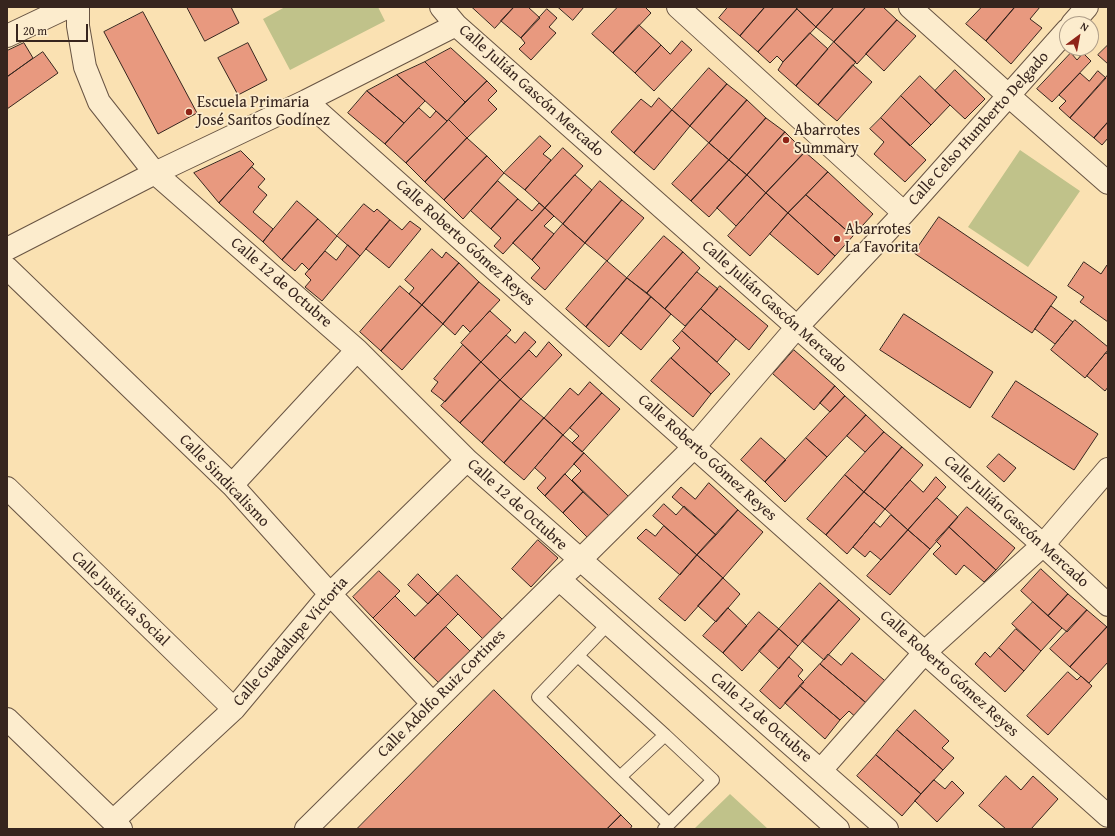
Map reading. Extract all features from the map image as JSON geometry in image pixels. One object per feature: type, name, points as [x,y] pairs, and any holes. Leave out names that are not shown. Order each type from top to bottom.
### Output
[{"type":"street","points":[[7,36],[68,7]]},
{"type":"street","name":"Calle 12 de Octubre","points":[[78,7],[78,26],[85,67],[99,102],[155,173],[357,350],[467,460],[888,829]]},
{"type":"street","name":"Calle Julián Gascón Mercado","points":[[441,7],[456,25],[1043,545],[1108,605]]},
{"type":"street","points":[[678,7],[904,213]]},
{"type":"street","points":[[910,7],[1108,183]]},
{"type":"street","points":[[1079,16],[1087,7]]},
{"type":"street","points":[[7,249],[155,173],[306,101],[456,25]]},
{"type":"street","name":"Calle Celso Humberto Delgado","points":[[580,560],[694,447],[797,327],[904,213],[1059,39]]},
{"type":"street","name":"Calle Roberto Gómez Reyes","points":[[306,101],[1108,816]]},
{"type":"street","name":"Calle Sindicalismo","points":[[7,268],[232,485],[330,594],[432,703]]},
{"type":"street","points":[[232,485],[357,350]]},
{"type":"street","name":"Calle Guadalupe Victoria","points":[[117,825],[234,709],[330,594],[467,460]]},
{"type":"street","points":[[821,770],[925,652],[1043,545],[1108,469]]},
{"type":"street","name":"Calle Justicia Social","points":[[7,488],[234,709]]},
{"type":"street","name":"Calle Adolfo Ruiz Cortines","points":[[306,829],[432,703],[580,560]]},
{"type":"street","name":"Calle 12 de Octubre","points":[[559,579],[838,829]]},
{"type":"street","points":[[7,719],[117,825]]},
{"type":"lane","points":[[578,656],[713,780],[667,827],[620,777],[538,697],[608,624]]},
{"type":"lane","points":[[620,777],[665,735]]},
{"type":"green space","points":[[285,7],[378,7],[385,21],[290,70],[263,19]]},
{"type":"green space","points":[[1020,150],[1080,191],[1028,267],[968,227]]},
{"type":"green space","points":[[730,794],[768,829],[694,829]]},
{"type":"building","points":[[187,7],[231,7],[239,23],[205,41]]},
{"type":"building","points":[[472,7],[514,7],[495,28]]},
{"type":"building","points":[[514,7],[528,7],[540,18],[521,38],[501,21]]},
{"type":"building","points":[[558,7],[584,7],[573,20]]},
{"type":"building","points":[[618,7],[645,7],[651,13],[613,53],[592,34]]},
{"type":"building","points":[[728,7],[765,7],[740,36],[719,18]]},
{"type":"building","points":[[765,7],[795,7],[797,9],[758,52],[740,36]]},
{"type":"building","points":[[799,7],[834,7],[816,27],[797,9]]},
{"type":"building","points":[[834,7],[866,7],[834,42],[816,27]]},
{"type":"building","points":[[866,7],[883,7],[897,20],[857,64],[834,42]]},
{"type":"building","points":[[982,7],[1015,7],[986,41],[966,24]]},
{"type":"building","points":[[1015,7],[1040,7],[1030,19],[1042,28],[1011,64],[986,41]]},
{"type":"building","points":[[547,9],[557,18],[549,27],[556,33],[531,60],[519,49],[525,43],[521,38]]},
{"type":"building","points":[[797,9],[816,27],[783,62],[777,56],[770,63],[758,52]]},
{"type":"building","points":[[143,12],[197,113],[158,134],[104,32]]},
{"type":"building","points":[[897,20],[916,36],[884,71],[866,54]]},
{"type":"building","points":[[639,25],[661,45],[635,73],[613,53]]},
{"type":"building","points":[[810,33],[828,49],[796,86],[778,70],[783,62]]},
{"type":"building","points":[[682,41],[692,50],[654,91],[635,73],[661,45],[670,54]]},
{"type":"building","points":[[834,42],[856,62],[818,105],[796,86]]},
{"type":"building","points":[[24,43],[33,58],[7,77],[7,51]]},
{"type":"building","points":[[248,43],[267,80],[238,95],[218,58]]},
{"type":"building","points":[[1108,45],[1108,64],[1099,56],[1099,54]]},
{"type":"building","points":[[451,48],[487,81],[465,102],[425,62]]},
{"type":"building","points":[[43,52],[58,73],[7,109],[7,77]]},
{"type":"building","points":[[1068,56],[1074,56],[1077,60],[1080,56],[1086,56],[1091,61],[1052,102],[1037,89]]},
{"type":"building","points":[[425,62],[465,102],[447,121],[397,75]]},
{"type":"building","points":[[853,65],[872,82],[837,121],[818,105]]},
{"type":"building","points":[[709,68],[727,84],[690,126],[672,110]]},
{"type":"building","points":[[955,70],[985,99],[965,119],[935,91]]},
{"type":"building","points":[[1098,71],[1106,78],[1070,118],[1059,108],[1066,101],[1059,95],[1080,73],[1089,81]]},
{"type":"building","points":[[397,75],[425,101],[404,123],[367,91]]},
{"type":"building","points":[[1108,75],[1108,122],[1094,138],[1070,118]]},
{"type":"building","points":[[920,76],[950,105],[931,125],[901,96]]},
{"type":"building","points":[[487,81],[497,91],[488,100],[497,109],[467,138],[449,120]]},
{"type":"building","points":[[727,84],[747,100],[709,143],[690,126]]},
{"type":"building","points":[[367,91],[404,123],[385,144],[348,113]]},
{"type":"building","points":[[901,96],[931,125],[910,146],[881,118]]},
{"type":"building","points":[[659,98],[672,110],[634,153],[611,132],[641,99],[651,107]]},
{"type":"building","points":[[747,100],[766,118],[729,160],[709,143]]},
{"type":"building","points":[[419,108],[430,118],[436,111],[447,121],[406,163],[385,144]]},
{"type":"building","points":[[672,110],[690,126],[654,170],[634,153]]},
{"type":"building","points":[[766,118],[785,132],[747,175],[729,160]]},
{"type":"building","points":[[881,118],[926,160],[905,182],[874,154],[884,142],[870,129]]},
{"type":"building","points":[[449,120],[467,138],[425,182],[406,163]]},
{"type":"building","points":[[1108,122],[1108,138],[1102,145],[1094,138]]},
{"type":"building","points":[[785,132],[805,152],[766,193],[747,175]]},
{"type":"building","points":[[540,136],[551,146],[543,154],[551,160],[525,190],[504,173]]},
{"type":"building","points":[[467,138],[487,156],[444,200],[425,182]]},
{"type":"building","points":[[709,143],[729,160],[691,201],[672,184]]},
{"type":"building","points":[[563,148],[583,166],[545,208],[525,190]]},
{"type":"building","points":[[241,151],[254,164],[219,203],[194,173]]},
{"type":"building","points":[[805,152],[828,172],[788,213],[766,193]]},
{"type":"building","points":[[487,156],[504,173],[463,219],[444,200]]},
{"type":"building","points":[[729,160],[747,175],[709,217],[691,201]]},
{"type":"building","points":[[252,167],[265,179],[258,187],[267,195],[253,212],[273,229],[263,242],[219,203]]},
{"type":"building","points":[[828,172],[873,214],[853,236],[806,195]]},
{"type":"building","points":[[575,175],[592,190],[563,224],[545,208]]},
{"type":"building","points":[[747,175],[766,193],[736,226],[717,208]]},
{"type":"building","points":[[498,181],[518,199],[491,229],[471,211]]},
{"type":"building","points":[[600,181],[622,200],[585,243],[563,224]]},
{"type":"building","points":[[766,193],[788,213],[750,256],[728,236]]},
{"type":"building","points":[[806,195],[853,236],[835,256],[788,213]]},
{"type":"building","points":[[518,199],[532,211],[539,203],[545,208],[503,254],[494,246],[501,238],[491,229]]},
{"type":"building","points":[[622,200],[644,218],[607,261],[585,243]]},
{"type":"building","points":[[297,201],[318,219],[282,260],[263,242]]},
{"type":"building","points":[[364,204],[374,212],[377,209],[390,220],[360,256],[337,236]]},
{"type":"building","points":[[545,208],[554,216],[544,226],[554,234],[532,260],[513,243]]},
{"type":"building","points":[[788,213],[835,256],[818,275],[770,234]]},
{"type":"building","points":[[939,217],[1057,297],[1032,333],[914,253]]},
{"type":"building","points":[[318,219],[337,236],[309,270],[302,263],[295,271],[282,260]]},
{"type":"building","points":[[390,220],[402,230],[410,221],[421,229],[389,268],[366,249]]},
{"type":"building","points":[[563,224],[585,243],[545,290],[531,278],[540,268],[532,260]]},
{"type":"building","points":[[664,236],[683,252],[647,293],[627,278]]},
{"type":"building","points":[[348,245],[360,256],[322,301],[305,287],[311,280],[305,274],[325,251],[336,260]]},
{"type":"building","points":[[432,249],[442,258],[446,252],[459,263],[422,305],[409,294],[414,288],[405,280]]},
{"type":"building","points":[[683,252],[700,268],[665,309],[647,293]]},
{"type":"building","points":[[607,261],[627,278],[586,327],[566,309]]},
{"type":"building","points":[[1084,262],[1101,274],[1107,265],[1108,266],[1108,322],[1080,302],[1084,297],[1068,286]]},
{"type":"building","points":[[459,263],[479,282],[443,324],[422,305]]},
{"type":"building","points":[[697,272],[718,289],[685,326],[665,309]]},
{"type":"building","points":[[627,278],[651,297],[609,347],[586,327]]},
{"type":"building","points":[[479,282],[500,300],[470,332],[463,325],[455,335],[443,324]]},
{"type":"building","points":[[400,286],[422,305],[381,351],[360,332]]},
{"type":"building","points":[[720,286],[768,326],[749,350],[701,309]]},
{"type":"building","points":[[651,297],[671,314],[641,350],[621,333]]},
{"type":"building","points":[[422,305],[443,324],[402,370],[381,351]]},
{"type":"building","points":[[1051,306],[1073,322],[1055,344],[1035,329]]},
{"type":"building","points":[[701,309],[736,339],[717,362],[682,331]]},
{"type":"building","points":[[490,311],[511,330],[481,362],[461,343]]},
{"type":"building","points":[[904,314],[993,372],[970,408],[880,350]]},
{"type":"building","points":[[1075,320],[1108,347],[1108,350],[1085,378],[1051,350]]},
{"type":"building","points":[[682,331],[730,374],[711,394],[671,358],[680,348],[673,341]]},
{"type":"building","points":[[525,332],[536,342],[500,380],[481,362],[506,335],[515,343]]},
{"type":"building","points":[[549,342],[562,355],[521,399],[500,380],[529,350],[536,357]]},
{"type":"building","points":[[463,345],[481,362],[445,402],[431,391],[438,382],[434,379]]},
{"type":"building","points":[[794,350],[835,386],[814,410],[773,374]]},
{"type":"building","points":[[1106,353],[1108,354],[1108,387],[1105,391],[1087,376]]},
{"type":"building","points":[[671,358],[711,394],[693,417],[651,381]]},
{"type":"building","points":[[481,362],[500,380],[460,423],[441,406]]},
{"type":"building","points":[[500,380],[521,399],[482,443],[460,423]]},
{"type":"building","points":[[1016,381],[1098,434],[1074,470],[992,417]]},
{"type":"building","points":[[590,382],[602,393],[563,435],[544,418],[570,388],[578,395]]},
{"type":"building","points":[[835,386],[845,396],[830,412],[820,403]]},
{"type":"building","points":[[602,393],[620,409],[582,452],[572,443],[579,436],[570,428]]},
{"type":"building","points":[[845,396],[866,415],[827,457],[806,438]]},
{"type":"building","points":[[521,399],[544,418],[504,463],[482,443]]},
{"type":"building","points":[[866,415],[884,432],[865,452],[847,436]]},
{"type":"building","points":[[544,418],[563,435],[524,480],[504,463]]},
{"type":"building","points":[[884,432],[902,447],[864,492],[845,475]]},
{"type":"building","points":[[563,435],[584,453],[545,496],[537,488],[546,478],[535,468]]},
{"type":"building","points":[[761,438],[786,460],[765,482],[741,460]]},
{"type":"building","points":[[806,438],[827,457],[785,502],[765,482]]},
{"type":"building","points":[[902,447],[923,465],[885,509],[864,492]]},
{"type":"building","points":[[584,453],[629,497],[610,517],[572,480],[581,471],[574,464]]},
{"type":"building","points":[[999,454],[1016,468],[1004,482],[987,467]]},
{"type":"building","points":[[565,474],[583,492],[563,513],[545,496]]},
{"type":"building","points":[[845,475],[864,492],[826,535],[807,519]]},
{"type":"building","points":[[936,477],[946,487],[908,530],[885,509],[910,480],[923,492]]},
{"type":"building","points":[[709,483],[738,510],[716,535],[672,497],[681,487],[695,499]]},
{"type":"building","points":[[583,492],[610,517],[589,539],[563,513]]},
{"type":"building","points":[[864,492],[885,509],[847,554],[826,535]]},
{"type":"building","points":[[937,498],[958,517],[930,549],[908,530]]},
{"type":"building","points":[[664,504],[676,515],[684,506],[716,535],[697,555],[653,516]]},
{"type":"building","points":[[967,507],[1015,548],[996,570],[949,527]]},
{"type":"building","points":[[738,510],[763,532],[723,578],[697,555]]},
{"type":"building","points":[[891,515],[908,530],[881,560],[870,551],[865,557],[853,547],[874,522],[880,527]]},
{"type":"building","points":[[664,526],[697,555],[680,575],[637,538],[646,529],[655,536]]},
{"type":"building","points":[[949,527],[996,570],[984,582],[964,565],[956,575],[933,554],[941,546],[936,541]]},
{"type":"building","points":[[908,530],[930,549],[890,595],[867,576]]},
{"type":"building","points":[[538,540],[558,558],[531,587],[512,569]]},
{"type":"building","points":[[697,555],[723,578],[685,621],[659,599]]},
{"type":"building","points":[[1041,569],[1068,594],[1048,616],[1021,591]]},
{"type":"building","points":[[379,571],[400,591],[373,618],[353,597]]},
{"type":"building","points":[[418,574],[438,594],[428,604],[408,585]]},
{"type":"building","points":[[457,575],[503,620],[483,639],[438,594]]},
{"type":"building","points":[[723,578],[740,594],[716,622],[698,606]]},
{"type":"building","points":[[820,583],[839,600],[798,646],[779,629]]},
{"type":"building","points":[[438,594],[458,614],[414,659],[373,618],[395,596],[415,616]]},
{"type":"building","points":[[1068,594],[1087,610],[1067,632],[1048,616]]},
{"type":"building","points":[[839,600],[860,619],[824,660],[802,641]]},
{"type":"building","points":[[1033,602],[1062,628],[1041,651],[1012,624]]},
{"type":"building","points":[[728,608],[747,626],[723,653],[703,636]]},
{"type":"building","points":[[1087,610],[1107,627],[1070,667],[1050,649]]},
{"type":"building","points":[[759,612],[779,629],[742,671],[723,653]]},
{"type":"building","points":[[446,627],[471,652],[440,684],[414,659]]},
{"type":"building","points":[[1107,627],[1108,662],[1089,683],[1070,667]]},
{"type":"building","points":[[779,629],[798,646],[779,669],[759,651]]},
{"type":"building","points":[[1016,629],[1041,651],[1024,671],[999,648]]},
{"type":"building","points":[[999,648],[1024,671],[1005,692],[975,664],[985,652],[990,657]]},
{"type":"building","points":[[852,653],[890,685],[871,707],[820,664],[828,654],[841,665]]},
{"type":"building","points":[[789,657],[803,670],[798,676],[804,682],[780,709],[760,691]]},
{"type":"building","points":[[820,664],[871,707],[860,721],[849,711],[840,720],[800,686]]},
{"type":"building","points":[[1068,672],[1077,680],[1081,676],[1092,686],[1048,735],[1027,716]]},
{"type":"building","points":[[800,686],[840,720],[825,739],[785,703]]},
{"type":"building","points":[[494,690],[621,815],[607,829],[357,829]]},
{"type":"building","points":[[915,710],[949,741],[942,748],[954,758],[943,770],[897,730]]},
{"type":"building","points":[[897,730],[943,770],[921,794],[876,755]]},
{"type":"building","points":[[876,755],[921,794],[902,816],[857,776]]},
{"type":"building","points":[[1006,776],[1021,790],[1033,776],[1058,799],[1031,829],[1006,829],[979,806]]},
{"type":"building","points":[[934,780],[945,789],[952,781],[964,793],[937,822],[915,801]]},
{"type":"building","points":[[621,815],[632,826],[630,829],[607,829]]},
{"type":"place","name":"Escuela Primaria José Santos Godínez","points":[[189,112]]},
{"type":"place","name":"Abarrotes Summary","points":[[786,140]]},
{"type":"place","name":"Abarrotes La Favorita","points":[[837,239]]}]
